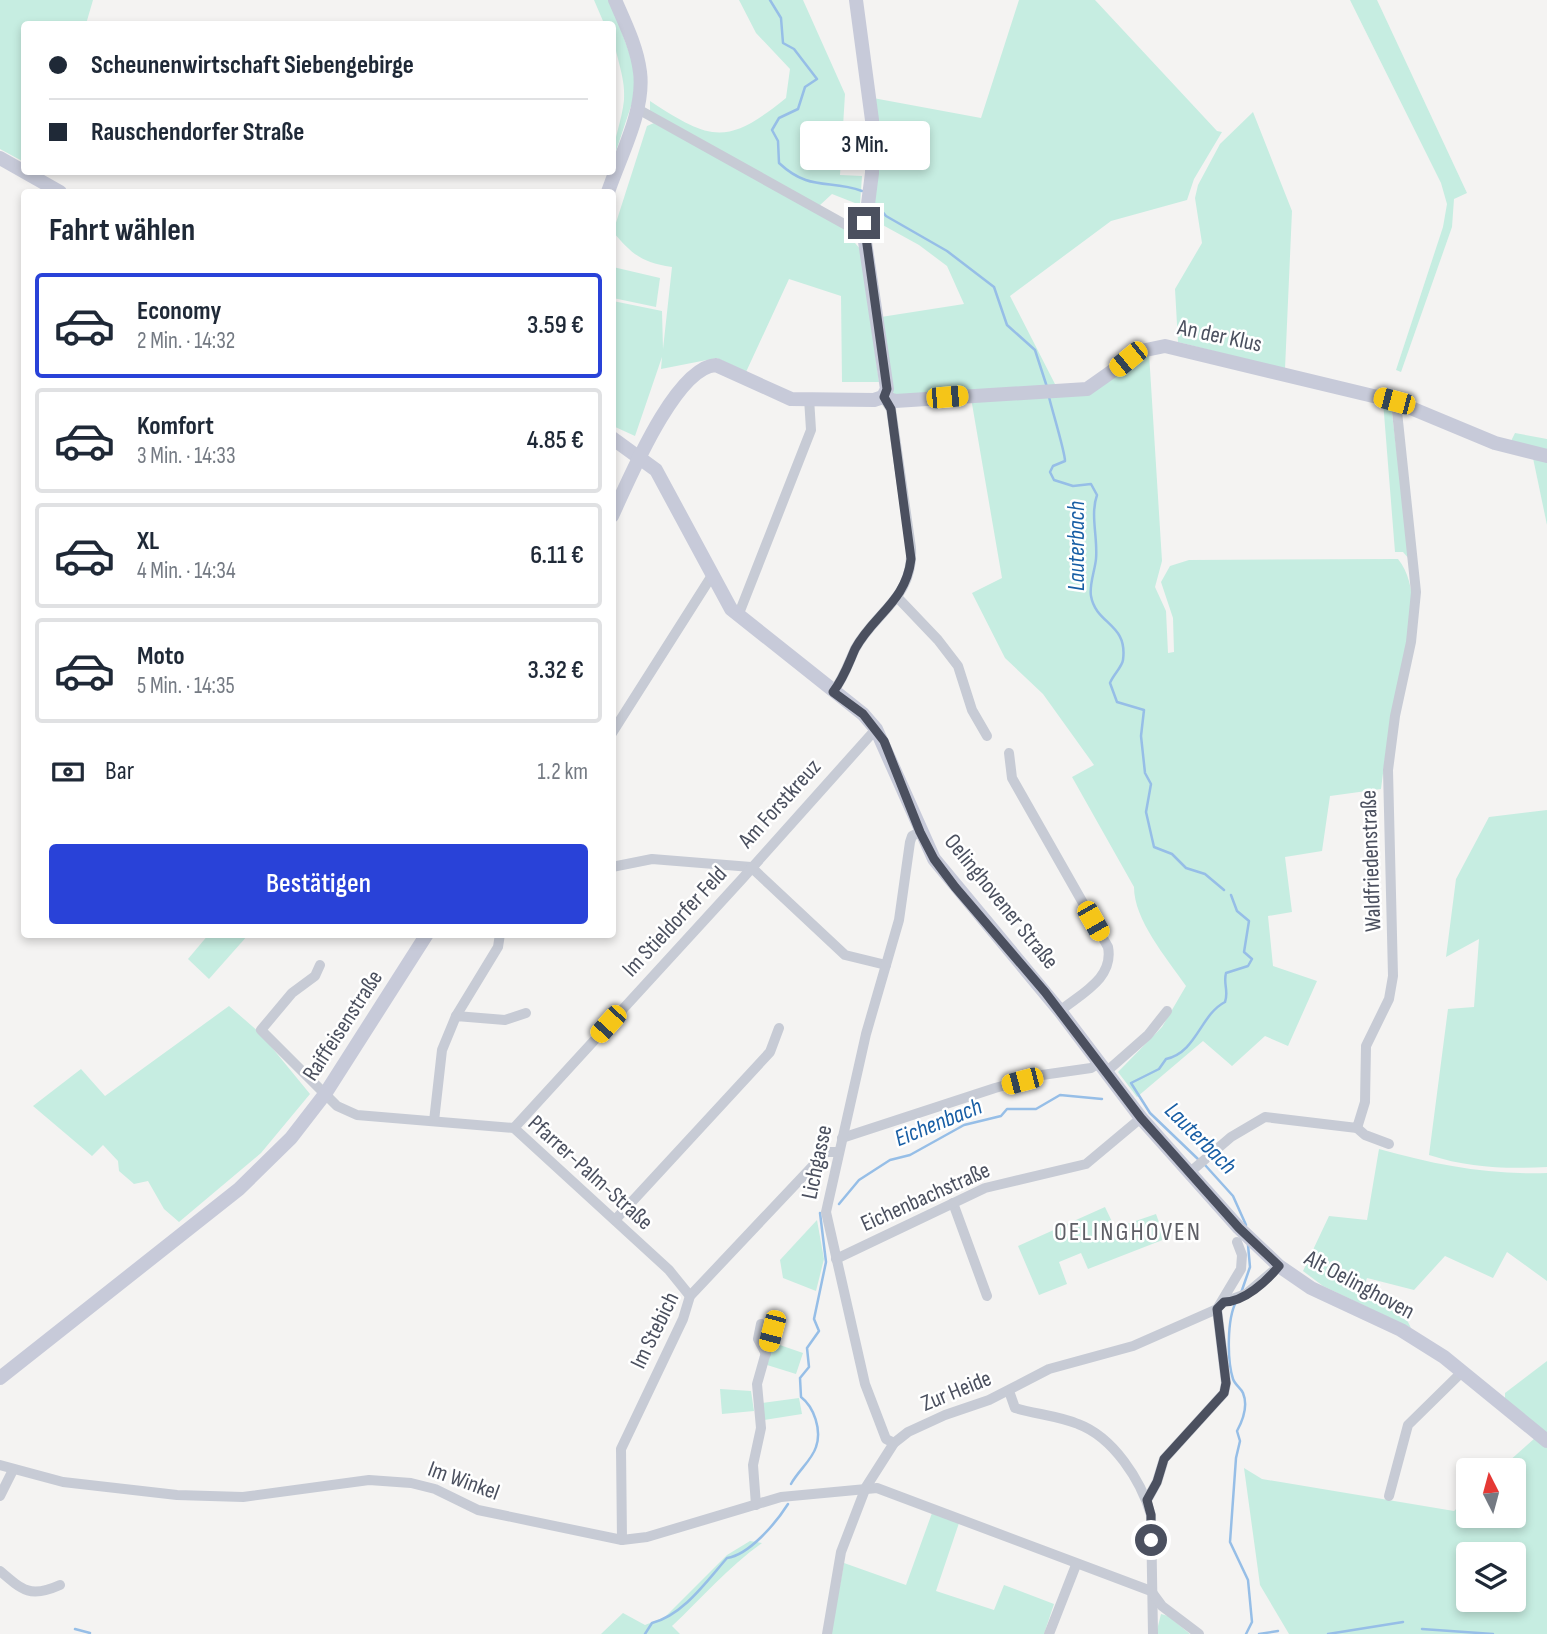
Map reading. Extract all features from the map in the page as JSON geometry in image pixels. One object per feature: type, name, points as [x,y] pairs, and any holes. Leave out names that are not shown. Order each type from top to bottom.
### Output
[{"type":"main road","points":[[615,0],[638,58],[640,86],[636,108],[616,168]]},
{"type":"main road","points":[[856,0],[872,120],[873,173],[864,235],[887,389],[884,397]]},
{"type":"main road","points":[[0,158],[21,170]]},
{"type":"main road","points":[[30,175],[55,189]]},
{"type":"main road","name":"An der Klus","points":[[639,455],[677,396],[697,371],[708,366],[716,365],[778,396],[874,400],[884,397],[895,401],[1037,390],[1087,389],[1128,359],[1159,346],[1307,378],[1396,401],[1495,443],[1547,456]]},
{"type":"main road","name":"Oelinghovener Straße","points":[[616,441],[656,470],[711,577],[738,616],[863,714],[876,729],[890,755],[920,832],[934,859],[1103,1067]]},
{"type":"main road","points":[[616,507],[639,455]]},
{"type":"main road","name":"Raiffeisenstraße","points":[[0,1378],[239,1189],[291,1138],[325,1094],[425,938]]},
{"type":"main road","name":"Alt Oelinghoven","points":[[1103,1067],[1141,1118],[1197,1166],[1238,1235],[1256,1245],[1279,1266],[1317,1291],[1401,1330],[1463,1371],[1547,1441]]},
{"type":"street","points":[[636,108],[864,235]]},
{"type":"street","points":[[833,692],[845,677],[856,649],[866,634],[898,598],[910,571],[911,548],[891,409],[884,397]]},
{"type":"street","points":[[738,616],[810,430],[809,398]]},
{"type":"street","name":"Waldfriedenstraße","points":[[1357,1128],[1365,1102],[1366,1046],[1389,999],[1393,976],[1388,770],[1395,716],[1415,617],[1416,592],[1396,401]]},
{"type":"street","points":[[616,727],[711,577]]},
{"type":"street","points":[[898,598],[938,639],[958,666],[972,710],[987,736]]},
{"type":"street","name":"Am Forstkreuz","points":[[616,866],[652,859],[751,867],[876,729]]},
{"type":"street","points":[[1009,753],[1013,778],[1108,947],[1108,967],[1103,976],[1060,1011]]},
{"type":"street","name":"Lichgasse","points":[[894,1443],[886,1439],[865,1384],[826,1212],[838,1152],[899,920],[910,842],[912,836],[920,832]]},
{"type":"street","points":[[751,867],[845,956],[886,965]]},
{"type":"street","name":"Im Stieldorfer Feld","points":[[514,1128],[751,867]]},
{"type":"street","points":[[434,1121],[442,1050],[456,1016],[488,965],[498,938]]},
{"type":"street","name":"Pfarrer-Palm-Straße","points":[[320,965],[315,976],[292,992],[261,1030],[325,1094],[345,1111],[357,1115],[514,1128],[669,1270],[690,1296]]},
{"type":"street","points":[[842,1138],[1042,1075],[1103,1067],[1148,1035],[1167,1011]]},
{"type":"street","points":[[456,1016],[505,1020],[526,1013]]},
{"type":"street","points":[[615,1220],[770,1052],[779,1028]]},
{"type":"street","points":[[1197,1166],[1231,1137],[1265,1117],[1357,1128],[1365,1135],[1389,1144]]},
{"type":"street","name":"Eichenbachstraße","points":[[836,1259],[985,1188],[1086,1164],[1141,1118]]},
{"type":"street","name":"Im Stebich","points":[[622,1540],[621,1449],[625,1435],[677,1334],[690,1296],[826,1152],[838,1152]]},
{"type":"street","points":[[953,1203],[987,1296]]},
{"type":"street","points":[[1147,1500],[1157,1482],[1164,1459],[1224,1393],[1224,1305],[1241,1269],[1242,1255],[1238,1235]]},
{"type":"street","name":"Zur Heide","points":[[827,1634],[841,1552],[866,1487],[894,1443],[945,1415],[1009,1391],[1049,1369],[1133,1346],[1224,1305],[1246,1294],[1279,1266]]},
{"type":"street","points":[[761,1324],[758,1339],[766,1354]]},
{"type":"street","points":[[755,1505],[753,1465],[761,1429],[757,1384],[772,1331]]},
{"type":"street","points":[[1389,1496],[1408,1425],[1463,1371]]},
{"type":"street","points":[[1009,1391],[1015,1408],[1078,1423],[1106,1440],[1147,1500],[1151,1515],[1153,1634]]},
{"type":"street","name":"Im Winkel","points":[[0,1465],[100,1488],[177,1495],[243,1497],[369,1479],[411,1483],[435,1489],[493,1515],[622,1540],[647,1537],[781,1497],[866,1487]]},
{"type":"street","points":[[0,1496],[13,1470]]},
{"type":"street","points":[[866,1487],[894,1493],[1076,1565],[1086,1565],[1151,1591],[1162,1606],[1199,1634]]},
{"type":"street","points":[[1049,1634],[1076,1565]]},
{"type":"street","points":[[0,1571],[20,1588],[40,1594],[60,1585]]},
{"type":"green space","points":[[0,0],[93,0],[87,21],[21,21],[21,160],[0,149]]},
{"type":"green space","points":[[594,0],[610,0],[633,63],[635,94],[616,151],[624,90],[616,49],[616,21],[603,21]]},
{"type":"green space","points":[[739,0],[803,0],[845,94],[840,175],[862,176],[860,205],[832,194],[819,206],[650,112],[650,101],[704,130],[733,131],[766,114],[786,98],[790,69],[756,33]]},
{"type":"green space","points":[[1019,0],[1095,0],[1217,131],[1222,132],[1194,179],[1187,200],[1111,221],[1010,296],[1056,386],[899,397],[892,392],[881,317],[964,304],[947,266],[919,245],[870,218],[873,98],[981,118]]},
{"type":"green space","points":[[1350,0],[1377,0],[1467,193],[1454,199],[1452,227],[1401,372],[1396,370],[1443,227],[1447,204],[1441,183]]},
{"type":"green space","points":[[1253,112],[1292,211],[1285,369],[1178,342],[1175,289],[1202,243],[1195,198],[1198,185],[1220,144]]},
{"type":"green space","points":[[654,123],[856,233],[855,243],[861,250],[879,382],[842,382],[841,296],[789,279],[746,372],[717,358],[661,369],[662,357],[635,436],[616,427],[616,302],[662,311],[663,349],[672,267],[638,256],[616,235],[616,223],[647,126]]},
{"type":"green space","points":[[616,268],[660,278],[656,307],[616,299]]},
{"type":"green space","points":[[1149,353],[1162,561],[1155,587],[1166,611],[1168,653],[1174,652],[1173,618],[1161,582],[1170,566],[1189,560],[1398,559],[1407,576],[1412,595],[1412,615],[1410,637],[1391,719],[1381,789],[1330,796],[1322,851],[1285,857],[1292,912],[1268,916],[1273,966],[1317,981],[1288,1046],[1265,1036],[1232,1066],[1203,1041],[1137,1097],[1118,1072],[1162,1027],[1186,986],[1145,925],[1135,900],[1134,887],[1072,777],[1094,765],[1043,694],[1005,658],[972,593],[1002,578],[971,398],[1078,395]]},
{"type":"green space","points":[[1383,401],[1391,405],[1410,560],[1403,552],[1395,552]]},
{"type":"green space","points":[[1515,433],[1547,439],[1547,452],[1510,443]]},
{"type":"green space","points":[[1533,458],[1547,461],[1547,525]]},
{"type":"green space","points":[[1547,810],[1547,1167],[1488,1167],[1429,1155],[1448,1009],[1474,1007],[1479,939],[1446,957],[1456,879],[1489,817]]},
{"type":"green space","points":[[206,938],[245,938],[209,979],[188,959]]},
{"type":"green space","points":[[229,1006],[260,1033],[310,1094],[261,1153],[179,1222],[164,1209],[148,1181],[134,1184],[119,1171],[118,1161],[103,1145],[92,1156],[33,1106],[81,1069],[105,1096]]},
{"type":"green space","points":[[1379,1149],[1462,1168],[1547,1173],[1547,1281],[1507,1252],[1493,1278],[1445,1256],[1414,1290],[1367,1278],[1361,1295],[1405,1316],[1411,1328],[1323,1286],[1303,1271],[1329,1216],[1367,1220]]},
{"type":"green space","points":[[1105,1207],[1115,1228],[1156,1214],[1165,1239],[1088,1269],[1081,1253],[1059,1262],[1067,1284],[1039,1295],[1018,1246]]},
{"type":"green space","points":[[817,1220],[824,1259],[816,1291],[783,1278],[780,1260]]},
{"type":"green space","points":[[774,1343],[803,1353],[796,1374],[767,1365]]},
{"type":"green space","points":[[1547,1361],[1547,1435],[1505,1401],[1505,1393]]},
{"type":"green space","points":[[720,1389],[751,1391],[754,1411],[722,1414]]},
{"type":"green space","points":[[799,1398],[802,1414],[764,1420],[762,1403]]},
{"type":"green space","points":[[1535,1438],[1547,1448],[1547,1634],[1289,1634],[1260,1585],[1244,1468],[1262,1479],[1454,1511],[1456,1509],[1456,1528],[1526,1528],[1526,1458],[1512,1458]]},
{"type":"green space","points":[[932,1513],[959,1523],[936,1591],[994,1610],[1004,1585],[1054,1604],[1044,1634],[831,1634],[844,1563],[906,1585]]},
{"type":"green space","points":[[750,1541],[762,1543],[726,1572],[672,1626],[680,1634],[601,1634],[623,1613],[645,1625],[665,1617],[727,1555]]},
{"type":"green space","points":[[1161,1614],[1168,1616],[1190,1634],[1156,1634]]},
{"type":"waterway","name":"Lauterbach","points":[[770,0],[781,18],[783,43],[794,49],[817,79],[805,87],[798,109],[779,118],[772,130],[778,141],[779,163],[800,178],[862,191]]},
{"type":"waterway","name":"Lauterbach","points":[[876,204],[886,216],[947,251],[994,287],[1007,325],[1035,350],[1047,387]]},
{"type":"waterway","name":"Lauterbach","points":[[1049,397],[1065,461],[1053,466],[1050,472],[1054,480],[1073,486],[1091,484],[1097,495],[1094,510],[1096,559],[1091,596],[1094,606],[1121,638],[1123,660],[1110,683],[1117,702],[1144,710],[1141,736],[1145,773],[1151,784],[1146,812],[1154,847],[1172,854],[1186,868],[1205,874],[1224,890]]},
{"type":"waterway","name":"Lauterbach","points":[[1200,1161],[1150,1113],[1131,1083],[1159,1069],[1166,1059],[1185,1049],[1210,1015],[1225,1002],[1226,973],[1248,966],[1252,959],[1244,952],[1249,921],[1237,911],[1231,895]]},
{"type":"waterway","name":"Eichenbach","points":[[839,1204],[859,1180],[890,1160],[910,1155],[964,1125],[1001,1116],[1007,1109],[1036,1109],[1060,1095],[1102,1099]]},
{"type":"waterway","name":"Lauterbach","points":[[1205,1165],[1233,1196],[1246,1225]]},
{"type":"waterway","name":"Eichenbach","points":[[791,1484],[811,1456],[818,1440],[816,1419],[801,1397],[800,1378],[809,1367],[807,1348],[819,1331],[814,1319],[826,1262],[820,1213]]},
{"type":"waterway","name":"Lauterbach","points":[[1241,1293],[1250,1267],[1248,1245]]},
{"type":"waterway","name":"Lauterbach","points":[[1236,1302],[1230,1329],[1230,1361],[1233,1379],[1243,1393],[1245,1407],[1237,1431],[1240,1441],[1236,1458],[1230,1542],[1248,1580],[1252,1622],[1246,1634]]},
{"type":"waterway","name":"Eichenbach","points":[[645,1634],[652,1623],[684,1605],[727,1558],[753,1545],[788,1504]]},
{"type":"waterway","points":[[1328,1634],[1403,1622]]},
{"type":"waterway","points":[[75,1629],[90,1633]]},
{"type":"waterway","points":[[1422,1629],[1493,1634]]},
{"type":"waterway","points":[[1259,1634],[1278,1631]]},
{"type":"district","name":"OELINGHOVEN","points":[[1128,1231]]},
{"type":"route","points":[[864,223],[887,389],[884,397],[891,409],[911,559],[910,571],[898,598],[866,634],[856,649],[845,677],[833,692],[863,714],[884,741],[920,832],[934,859],[955,887],[1045,992],[1141,1118],[1239,1228],[1279,1266],[1271,1276],[1246,1294],[1232,1302],[1224,1302],[1217,1309],[1226,1383],[1224,1393],[1164,1459],[1157,1482],[1147,1500],[1151,1515],[1151,1540]]}]
